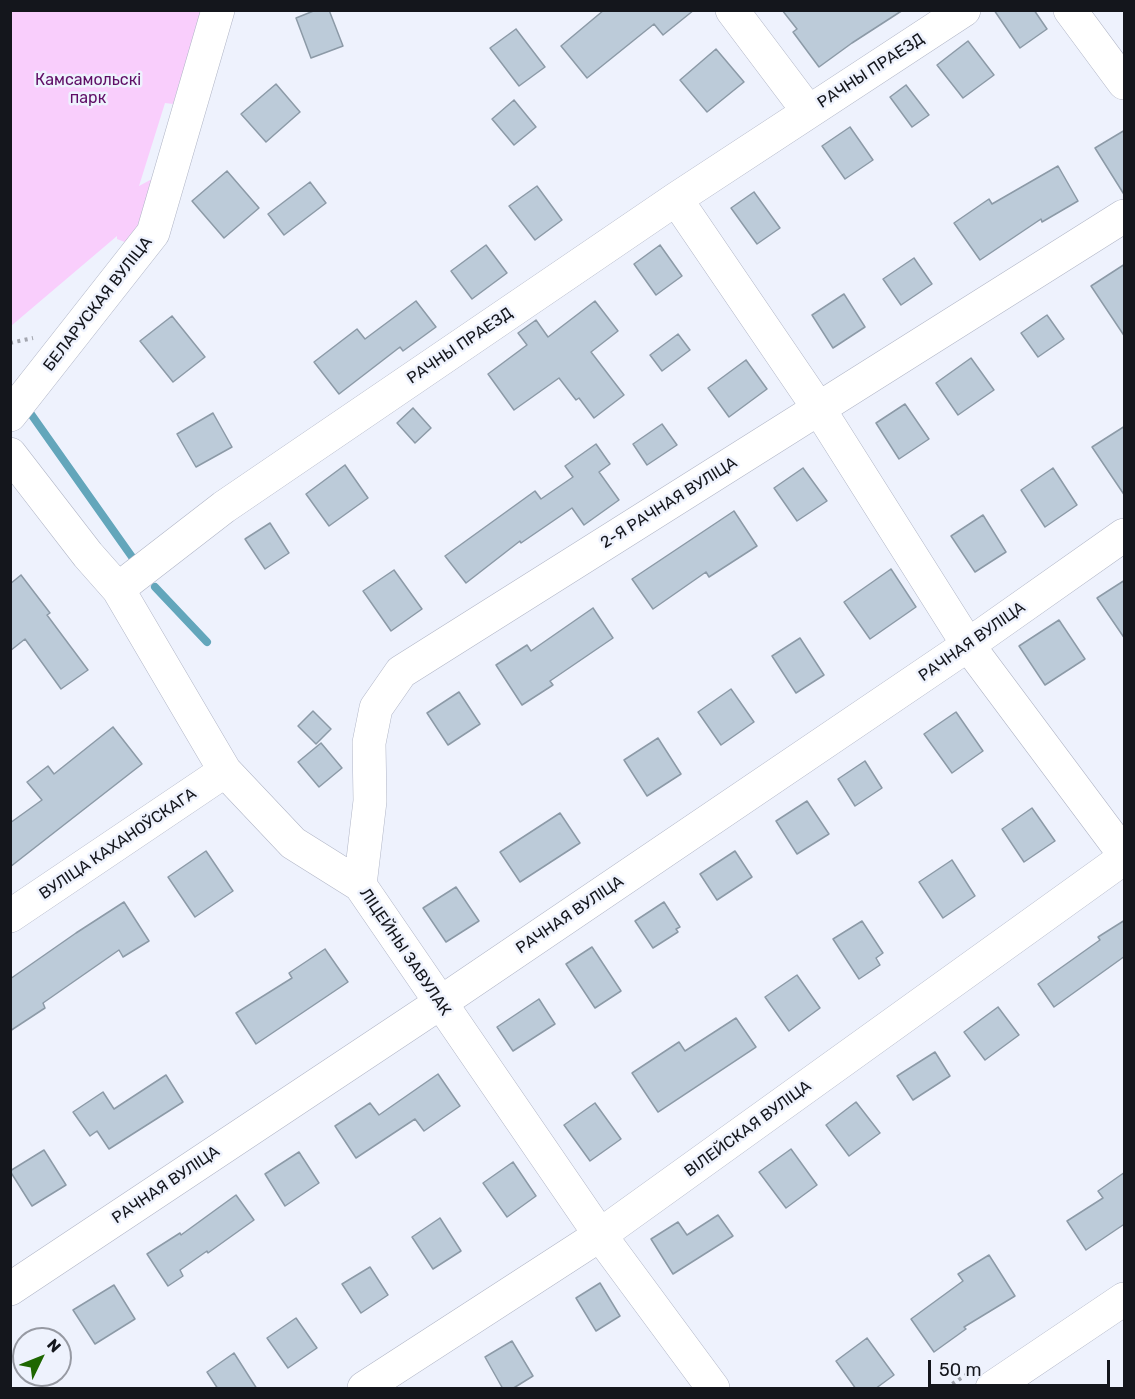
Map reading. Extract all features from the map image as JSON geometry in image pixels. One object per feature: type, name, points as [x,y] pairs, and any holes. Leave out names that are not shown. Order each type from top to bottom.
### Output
[{"type":"street","name":"БЕЛАРУСКАЯ ВУЛІЦА","points":[[10,415],[153,233],[218,10]]},
{"type":"street","name":"РАЧНЫ ПРАЕЗД","points":[[732,10],[808,111]]},
{"type":"street","name":"РАЧНЫ ПРАЕЗД","points":[[118,589],[224,507],[676,199],[964,10]]},
{"type":"street","points":[[1070,10],[1125,83]]},
{"type":"street","points":[[676,199],[819,409],[968,645],[1125,856]]},
{"type":"street","name":"2-Я РАЧНАЯ ВУЛІЦА","points":[[360,885],[370,801],[369,743],[376,708],[401,672],[1125,216]]},
{"type":"street","name":"ЛІЦЕЙНЫ ЗАВУЛАК","points":[[10,454],[88,555],[118,589],[225,771],[293,843],[360,885],[600,1235],[713,1389]]},
{"type":"street","name":"РАЧНАЯ ВУЛІЦА","points":[[10,1289],[440,1003],[968,645],[1125,535]]},
{"type":"street","name":"ВУЛІЦА КАХАНОЎСКАГА","points":[[10,916],[225,771]]},
{"type":"street","name":"ВІЛЕЙСКАЯ ВУЛІЦА","points":[[364,1389],[600,1235],[1125,856]]},
{"type":"street","points":[[992,1389],[1125,1299]]},
{"type":"green space","name":"Камсамольскі парк","points":[[11,11],[202,11],[173,104],[165,103],[139,186],[152,179],[135,246],[117,239],[117,236],[11,326]]},
{"type":"building","points":[[316,10],[329,10],[343,46],[311,58],[296,18]]},
{"type":"building","points":[[604,10],[694,10],[663,35],[654,24],[587,78],[561,46]]},
{"type":"building","points":[[782,10],[903,10],[819,67],[793,32],[797,29]]},
{"type":"building","points":[[994,10],[1034,10],[1047,29],[1020,48]]},
{"type":"building","points":[[516,29],[545,67],[519,86],[490,48]]},
{"type":"building","points":[[968,41],[994,75],[963,98],[937,65]]},
{"type":"building","points":[[716,49],[744,82],[707,112],[680,80]]},
{"type":"building","points":[[276,84],[300,112],[266,142],[241,114]]},
{"type":"building","points":[[906,85],[929,115],[912,127],[890,97]]},
{"type":"building","points":[[514,100],[536,127],[514,145],[492,119]]},
{"type":"building","points":[[850,127],[873,160],[845,179],[822,146]]},
{"type":"building","points":[[1125,130],[1125,196],[1095,148]]},
{"type":"building","points":[[1058,166],[1078,201],[1042,222],[1041,219],[980,260],[954,223],[989,199],[992,204]]},
{"type":"building","points":[[227,171],[259,208],[224,238],[192,201]]},
{"type":"building","points":[[310,182],[326,203],[284,235],[268,214]]},
{"type":"building","points":[[537,186],[562,220],[535,240],[509,206]]},
{"type":"building","points":[[754,192],[780,228],[757,244],[731,208]]},
{"type":"building","points":[[486,245],[507,273],[472,299],[451,271]]},
{"type":"building","points":[[660,245],[682,276],[656,295],[634,264]]},
{"type":"building","points":[[914,258],[932,284],[901,305],[883,279]]},
{"type":"building","points":[[1125,264],[1125,337],[1091,286]]},
{"type":"building","points":[[844,294],[865,327],[833,348],[812,315]]},
{"type":"building","points":[[416,301],[436,327],[403,351],[400,347],[339,394],[314,362],[357,329],[365,339]]},
{"type":"building","points":[[595,301],[618,331],[591,352],[624,395],[594,418],[579,398],[576,400],[559,378],[514,410],[488,374],[527,345],[518,333],[536,320],[548,337]]},
{"type":"building","points":[[1047,315],[1064,339],[1038,357],[1021,333]]},
{"type":"building","points":[[172,316],[205,357],[173,382],[140,341]]},
{"type":"building","points":[[678,334],[690,350],[662,371],[650,355]]},
{"type":"building","points":[[971,358],[994,390],[958,415],[936,383]]},
{"type":"building","points":[[746,360],[767,389],[729,417],[708,388]]},
{"type":"building","points":[[905,404],[929,439],[899,459],[876,423]]},
{"type":"building","points":[[413,408],[431,428],[415,443],[397,423]]},
{"type":"building","points":[[213,413],[232,447],[196,467],[177,434]]},
{"type":"building","points":[[662,424],[677,445],[647,465],[633,444]]},
{"type":"building","points":[[1125,426],[1125,496],[1092,447]]},
{"type":"building","points":[[596,444],[610,464],[599,472],[619,500],[584,525],[572,508],[521,543],[520,541],[466,583],[445,556],[535,491],[541,499],[573,477],[565,466]]},
{"type":"building","points":[[345,465],[368,498],[329,526],[306,494]]},
{"type":"building","points":[[803,468],[827,501],[797,521],[774,488]]},
{"type":"building","points":[[1053,468],[1077,505],[1045,527],[1021,490]]},
{"type":"building","points":[[734,511],[757,546],[709,577],[706,572],[653,609],[632,579]]},
{"type":"building","points":[[983,515],[1006,552],[975,572],[951,536]]},
{"type":"building","points":[[270,523],[289,553],[265,569],[245,539]]},
{"type":"building","points":[[891,569],[916,607],[870,639],[844,602]]},
{"type":"building","points":[[394,570],[422,609],[391,631],[363,591]]},
{"type":"building","points":[[21,575],[50,613],[47,615],[88,670],[61,689],[25,639],[10,651],[10,584]]},
{"type":"building","points":[[1125,580],[1125,639],[1097,598]]},
{"type":"building","points":[[593,608],[613,638],[550,681],[553,685],[522,705],[496,665],[527,645],[531,651]]},
{"type":"building","points":[[1059,620],[1085,659],[1045,685],[1019,646]]},
{"type":"building","points":[[800,638],[824,675],[796,693],[772,656]]},
{"type":"building","points":[[731,689],[754,722],[721,745],[698,712]]},
{"type":"building","points":[[459,692],[480,724],[448,745],[427,713]]},
{"type":"building","points":[[313,711],[331,729],[316,744],[298,726]]},
{"type":"building","points":[[956,712],[983,751],[952,773],[924,734]]},
{"type":"building","points":[[113,727],[142,764],[10,867],[10,823],[42,800],[27,782],[48,766],[54,774]]},
{"type":"building","points":[[658,738],[681,774],[647,796],[624,760]]},
{"type":"building","points":[[321,743],[342,768],[319,787],[298,762]]},
{"type":"building","points":[[865,761],[882,788],[855,806],[838,779]]},
{"type":"building","points":[[807,801],[829,834],[797,854],[776,821]]},
{"type":"building","points":[[1032,808],[1055,841],[1024,862],[1002,829]]},
{"type":"building","points":[[560,813],[580,843],[520,882],[500,852]]},
{"type":"building","points":[[206,851],[233,891],[195,917],[168,877]]},
{"type":"building","points":[[735,851],[752,877],[717,900],[700,874]]},
{"type":"building","points":[[952,860],[975,896],[943,918],[919,882]]},
{"type":"building","points":[[456,887],[479,921],[446,942],[423,908]]},
{"type":"building","points":[[124,902],[149,941],[123,957],[119,950],[43,1003],[45,1008],[10,1031],[10,979]]},
{"type":"building","points":[[664,902],[680,927],[676,929],[678,932],[653,948],[635,921]]},
{"type":"building","points":[[1125,920],[1125,956],[1054,1007],[1038,984],[1100,940],[1098,937]]},
{"type":"building","points":[[862,921],[883,953],[876,958],[880,965],[859,979],[833,939]]},
{"type":"building","points":[[592,947],[621,991],[595,1008],[566,964]]},
{"type":"building","points":[[325,949],[348,982],[256,1044],[236,1013],[292,978],[289,973]]},
{"type":"building","points":[[797,975],[820,1008],[789,1031],[765,997]]},
{"type":"building","points":[[539,999],[555,1024],[513,1051],[497,1027]]},
{"type":"building","points":[[998,1007],[1019,1035],[985,1060],[964,1032]]},
{"type":"building","points":[[736,1018],[756,1047],[658,1112],[632,1073],[679,1042],[685,1051]]},
{"type":"building","points":[[935,1052],[950,1076],[913,1100],[897,1076]]},
{"type":"building","points":[[438,1074],[460,1106],[424,1131],[415,1119],[356,1158],[335,1126],[370,1103],[379,1115]]},
{"type":"building","points":[[166,1075],[183,1102],[109,1149],[97,1131],[90,1136],[73,1112],[103,1092],[114,1109]]},
{"type":"building","points":[[856,1102],[880,1133],[849,1156],[826,1125]]},
{"type":"building","points":[[595,1103],[621,1139],[590,1161],[564,1125]]},
{"type":"building","points":[[791,1149],[817,1185],[786,1208],[759,1172]]},
{"type":"building","points":[[44,1150],[66,1185],[32,1206],[10,1171]]},
{"type":"building","points":[[299,1152],[319,1183],[285,1206],[265,1174]]},
{"type":"building","points":[[513,1162],[536,1196],[507,1217],[483,1183]]},
{"type":"building","points":[[1125,1172],[1125,1227],[1123,1225],[1086,1250],[1067,1221],[1103,1198],[1098,1191]]},
{"type":"building","points":[[236,1195],[254,1220],[180,1270],[183,1276],[168,1286],[147,1254],[180,1233],[181,1235]]},
{"type":"building","points":[[718,1215],[733,1236],[673,1274],[651,1239],[678,1222],[687,1235]]},
{"type":"building","points":[[440,1218],[461,1251],[433,1269],[412,1237]]},
{"type":"building","points":[[989,1255],[1015,1296],[964,1327],[966,1329],[934,1352],[911,1319],[963,1281],[958,1274]]},
{"type":"building","points":[[370,1267],[388,1295],[361,1313],[342,1284]]},
{"type":"building","points":[[600,1283],[620,1316],[596,1331],[576,1298]]},
{"type":"building","points":[[114,1285],[135,1319],[95,1344],[73,1310]]},
{"type":"building","points":[[296,1318],[317,1348],[288,1368],[267,1338]]},
{"type":"building","points":[[867,1338],[894,1375],[875,1389],[856,1389],[836,1361]]},
{"type":"building","points":[[512,1341],[533,1376],[512,1389],[503,1389],[485,1357]]},
{"type":"building","points":[[234,1353],[257,1389],[218,1389],[207,1372]]},
{"type":"waterway","points":[[26,407],[137,564]]},
{"type":"waterway","points":[[155,587],[207,642]]}]
